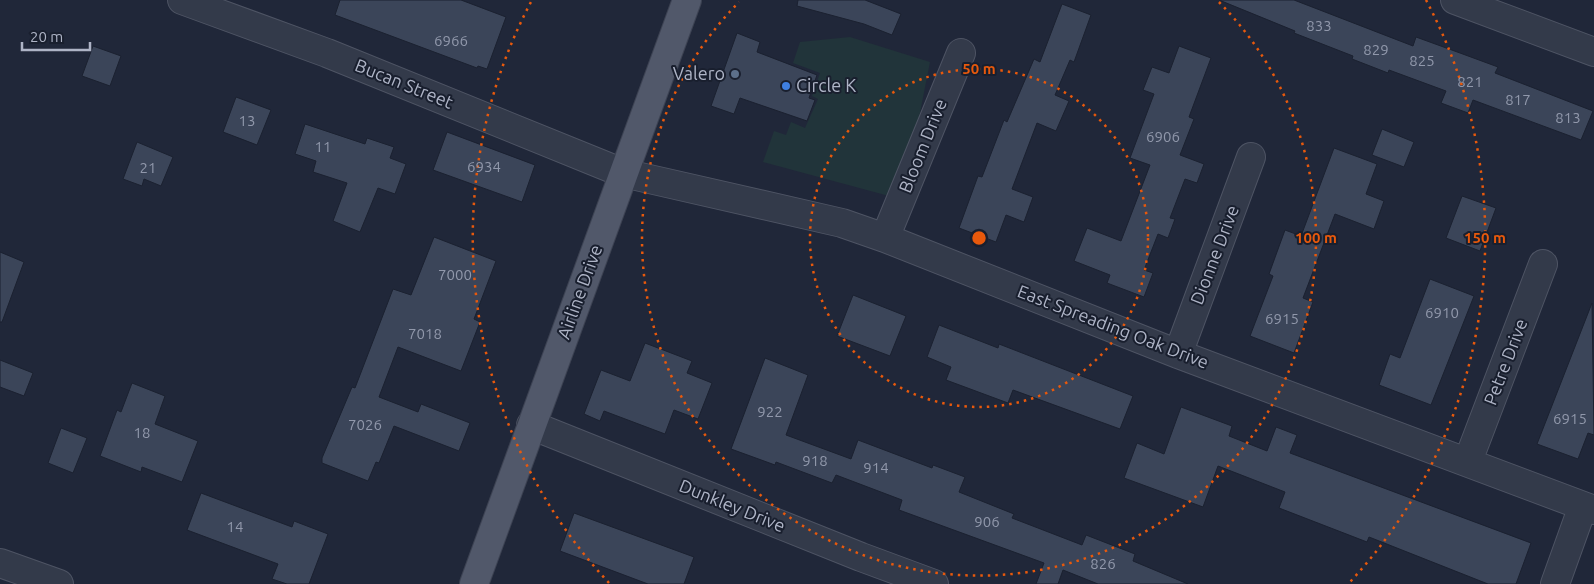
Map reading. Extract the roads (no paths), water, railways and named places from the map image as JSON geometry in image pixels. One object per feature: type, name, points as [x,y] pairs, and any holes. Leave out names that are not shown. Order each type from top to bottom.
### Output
[{"type":"main road","name":"Airline Drive","points":[[474,584],[687,0]]},
{"type":"street","name":"Bucan Street","points":[[182,0],[327,53],[623,173]]},
{"type":"street","points":[[1455,0],[1594,52]]},
{"type":"street","name":"Bloom Drive","points":[[886,238],[961,53]]},
{"type":"street","name":"Dionne Drive","points":[[1178,354],[1251,157]]},
{"type":"street","name":"East Spreading Oak Drive","points":[[623,173],[842,223],[886,238],[1178,354],[1468,461],[1588,508]]},
{"type":"street","name":"Petre Drive","points":[[1468,461],[1543,264]]},
{"type":"street","name":"Dunkley Drive","points":[[531,426],[861,557],[934,584]]},
{"type":"street","points":[[1554,584],[1588,508]]},
{"type":"street","points":[[0,563],[59,584]]},
{"type":"place","name":"Valero","points":[[735,74]]},
{"type":"place","name":"Circle K","points":[[786,86]]}]
